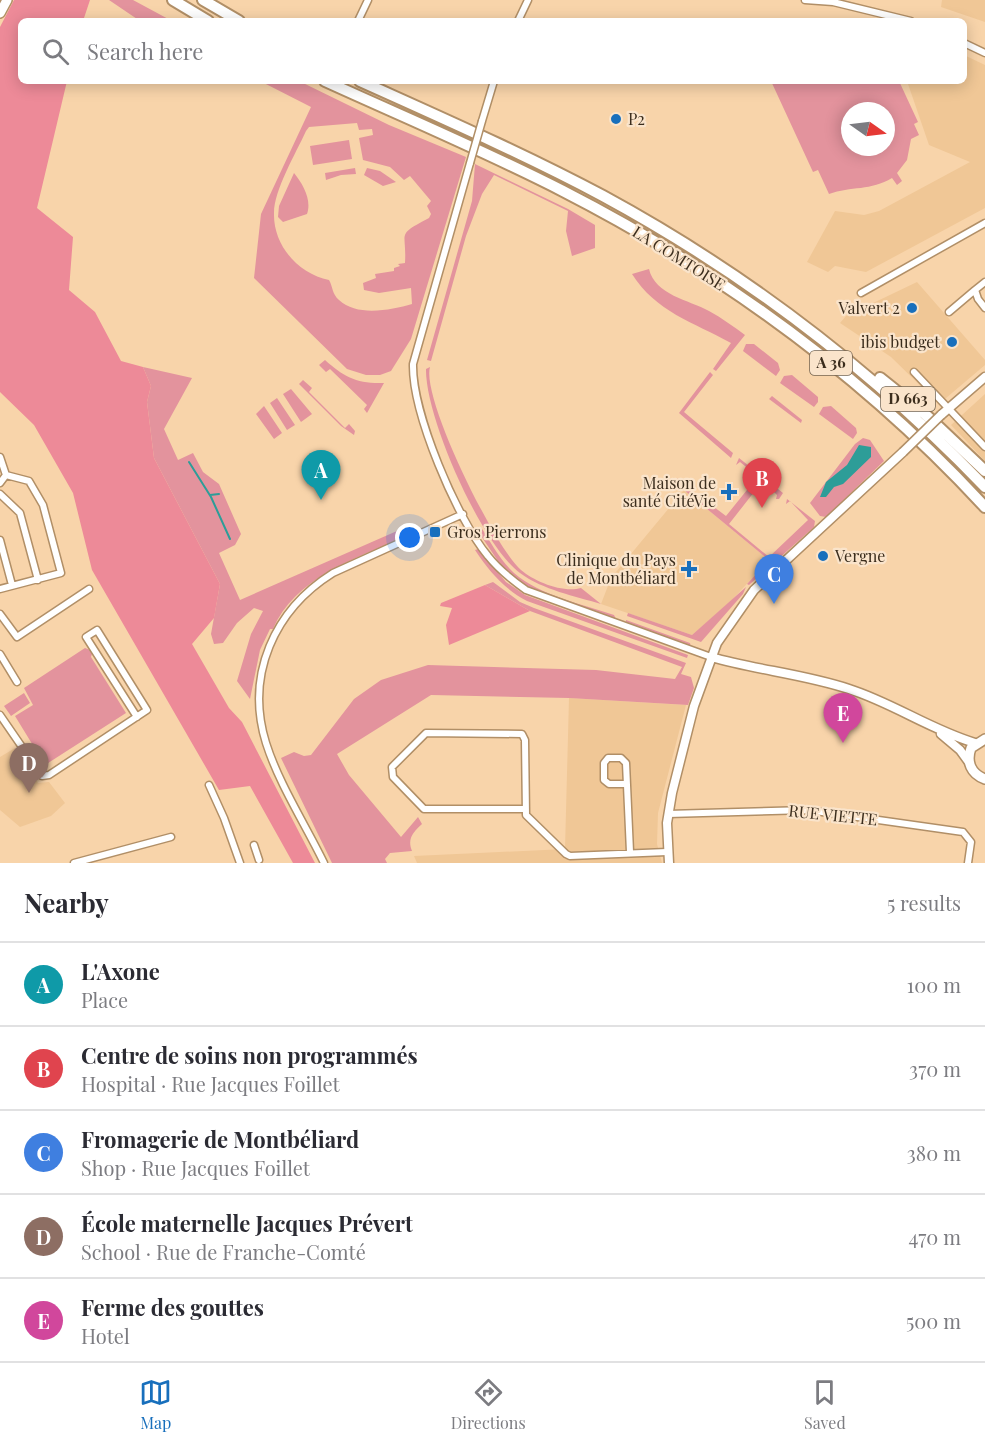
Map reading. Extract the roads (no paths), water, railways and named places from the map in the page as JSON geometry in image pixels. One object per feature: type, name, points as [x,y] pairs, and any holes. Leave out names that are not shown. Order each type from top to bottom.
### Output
[{"type":"highway","points":[[173,0],[203,18]]},
{"type":"highway","points":[[203,0],[234,18]]},
{"type":"highway","name":"LA COMTOISE","points":[[332,84],[564,191],[694,266],[776,321],[842,372],[899,421],[973,494],[985,509]]},
{"type":"highway","name":"LA COMTOISE","points":[[366,84],[522,156],[608,199],[731,273],[822,339],[875,382],[985,487]]},
{"type":"highway","name":"D 663","points":[[822,339],[912,402],[985,471]]},
{"type":"main road","points":[[0,13],[6,0]]},
{"type":"main road","points":[[669,863],[668,814],[694,706],[711,657],[729,623],[754,590],[941,415],[985,377]]},
{"type":"main road","points":[[711,657],[814,678],[851,689],[936,730],[975,743]]},
{"type":"main road","points":[[936,730],[960,750],[974,773],[985,779]]},
{"type":"main road","points":[[968,761],[975,743],[985,738]]},
{"type":"street","points":[[359,18],[368,0]]},
{"type":"street","points":[[519,18],[528,0]]},
{"type":"street","points":[[805,0],[833,2],[899,18]]},
{"type":"street","points":[[967,44],[985,53]]},
{"type":"street","points":[[493,84],[413,364],[413,378],[429,440],[463,514],[486,554],[503,573],[526,590],[711,657]]},
{"type":"street","points":[[861,292],[985,224]]},
{"type":"street","points":[[949,312],[985,282]]},
{"type":"street","points":[[975,290],[985,308]]},
{"type":"street","points":[[914,372],[985,447]]},
{"type":"street","points":[[0,457],[6,475]]},
{"type":"street","points":[[0,483],[6,475]]},
{"type":"street","points":[[0,589],[61,573],[43,505],[29,481],[6,475]]},
{"type":"street","points":[[0,494],[20,513],[38,580]]},
{"type":"street","points":[[324,863],[266,743],[260,709],[260,688],[273,637],[283,618],[314,585],[333,573],[463,514]]},
{"type":"street","points":[[0,540],[12,585]]},
{"type":"street","points":[[0,614],[17,637],[89,589]]},
{"type":"street","points":[[0,715],[42,776],[49,775],[137,717],[147,710],[97,630],[86,637],[137,717]]},
{"type":"street","points":[[0,654],[17,682]]},
{"type":"street","points":[[525,809],[424,809],[393,777],[392,767],[426,733],[522,734],[525,740],[526,815],[570,856],[667,852]]},
{"type":"street","points":[[627,784],[609,784],[604,780],[604,763],[608,758],[621,758],[626,763],[627,784],[630,852]]},
{"type":"street","points":[[209,785],[240,863]]},
{"type":"street","name":"RUE VIETTE","points":[[668,814],[808,810],[963,832],[971,842],[968,863]]},
{"type":"street","points":[[74,863],[171,837]]},
{"type":"street","points":[[252,863],[260,862],[254,845]]},
{"type":"water","points":[[859,445],[871,447],[871,457],[843,484],[834,487],[826,497],[820,497],[826,482],[847,465]]},
{"type":"waterway","points":[[189,462],[211,497],[230,539]]},
{"type":"waterway","points":[[210,495],[219,494]]},
{"type":"place","name":"P2","points":[[616,119]]},
{"type":"place","name":"Valvert 2","points":[[912,308]]},
{"type":"place","name":"ibis budget","points":[[952,342]]},
{"type":"place","name":"Maison de santé CitéVie","points":[[729,492]]},
{"type":"place","name":"L'Axone","points":[[321,500]]},
{"type":"place","name":"Centre de soins non programmés","points":[[762,508]]},
{"type":"place","name":"Gros Pierrons","points":[[435,532]]},
{"type":"place","name":"Vergne","points":[[823,556]]},
{"type":"place","name":"Clinique du Pays de Montbéliard","points":[[689,569]]},
{"type":"place","name":"Fromagerie de Montbéliard","points":[[774,604]]},
{"type":"place","name":"Ferme des gouttes","points":[[843,743]]},
{"type":"place","name":"École maternelle Jacques Prévert","points":[[29,793]]}]
